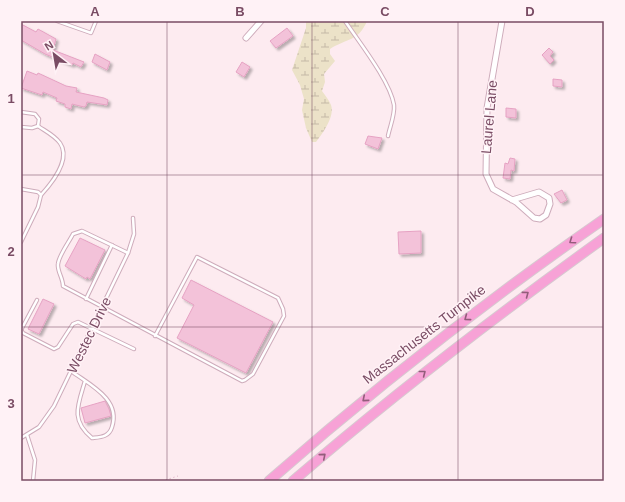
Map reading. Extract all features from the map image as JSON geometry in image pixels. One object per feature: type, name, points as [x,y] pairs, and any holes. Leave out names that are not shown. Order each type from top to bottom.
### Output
[{"type":"highway","name":"Massachusetts Turnpike","points":[[269,481],[379,387],[447,332],[521,277],[604,219]]},
{"type":"highway","points":[[293,481],[416,379],[528,293],[604,238]]},
{"type":"street","points":[[246,38],[262,21]]},
{"type":"street","name":"Laurel Lane","points":[[502,21],[487,108],[485,165],[487,179],[497,192],[512,200],[531,216],[537,219],[544,218],[549,208],[548,198],[539,192],[512,200]]},
{"type":"lane","points":[[57,21],[91,33],[96,21]]},
{"type":"lane","points":[[346,21],[384,80],[392,96],[394,107],[388,136]]},
{"type":"lane","points":[[21,112],[35,114],[39,118],[38,126]]},
{"type":"lane","points":[[21,127],[32,128],[38,126]]},
{"type":"lane","points":[[21,242],[38,206],[41,195],[54,178],[64,158],[61,144],[53,136],[38,126]]},
{"type":"lane","points":[[21,189],[38,192],[41,195]]},
{"type":"lane","name":"Westec Drive","points":[[21,438],[27,435],[47,418],[71,371],[128,253],[134,234],[133,218]]},
{"type":"lane","points":[[128,253],[82,231],[73,234],[58,262],[59,270],[63,278],[63,286],[102,308],[155,336],[242,381],[253,374],[284,316],[283,309],[278,298],[197,257],[155,336]]},
{"type":"lane","points":[[86,299],[112,245]]},
{"type":"lane","points":[[37,300],[21,330],[23,333],[54,349],[58,348],[73,324],[78,322],[134,349]]},
{"type":"lane","points":[[71,371],[85,381],[107,397],[111,404],[115,419],[110,432],[103,437],[92,438],[84,432],[78,422],[76,409],[85,381]]},
{"type":"lane","points":[[27,435],[35,460],[33,481]]},
{"type":"path","points":[[162,481],[178,476]]},
{"type":"green space","points":[[306,21],[367,21],[360,33],[352,39],[330,49],[330,54],[335,61],[324,74],[325,82],[322,91],[328,99],[332,109],[328,124],[316,142],[312,142],[306,128],[302,110],[304,99],[300,85],[292,70],[306,28]]},
{"type":"building","points":[[21,24],[36,32],[38,29],[56,39],[53,50],[84,62],[81,67],[45,54],[21,40]]},
{"type":"building","points":[[287,28],[293,36],[276,48],[270,41]]},
{"type":"building","points":[[549,48],[553,52],[550,56],[554,60],[550,64],[542,55]]},
{"type":"building","points":[[95,54],[110,62],[107,70],[92,62]]},
{"type":"building","points":[[242,62],[250,67],[244,77],[236,72]]},
{"type":"building","points":[[27,71],[37,75],[38,73],[66,86],[77,88],[76,92],[104,98],[108,100],[107,105],[87,102],[86,106],[84,107],[72,104],[71,109],[65,107],[65,104],[56,101],[57,98],[43,92],[42,95],[21,88]]},
{"type":"building","points":[[553,79],[562,80],[562,87],[553,86]]},
{"type":"building","points":[[506,108],[516,109],[516,118],[506,117]]},
{"type":"building","points":[[368,136],[382,138],[378,149],[365,144]]},
{"type":"building","points":[[510,158],[515,159],[514,171],[511,170],[510,179],[503,178],[505,163],[508,164]]},
{"type":"building","points":[[562,190],[567,200],[561,203],[554,194]]},
{"type":"building","points":[[421,231],[421,253],[399,254],[398,232]]},
{"type":"building","points":[[80,238],[105,250],[90,279],[87,277],[86,279],[65,266]]},
{"type":"building","points":[[191,280],[273,322],[246,373],[177,338],[194,305],[182,298]]},
{"type":"building","points":[[43,299],[54,304],[39,334],[28,329]]},
{"type":"building","points":[[105,401],[111,416],[85,423],[81,408]]}]
